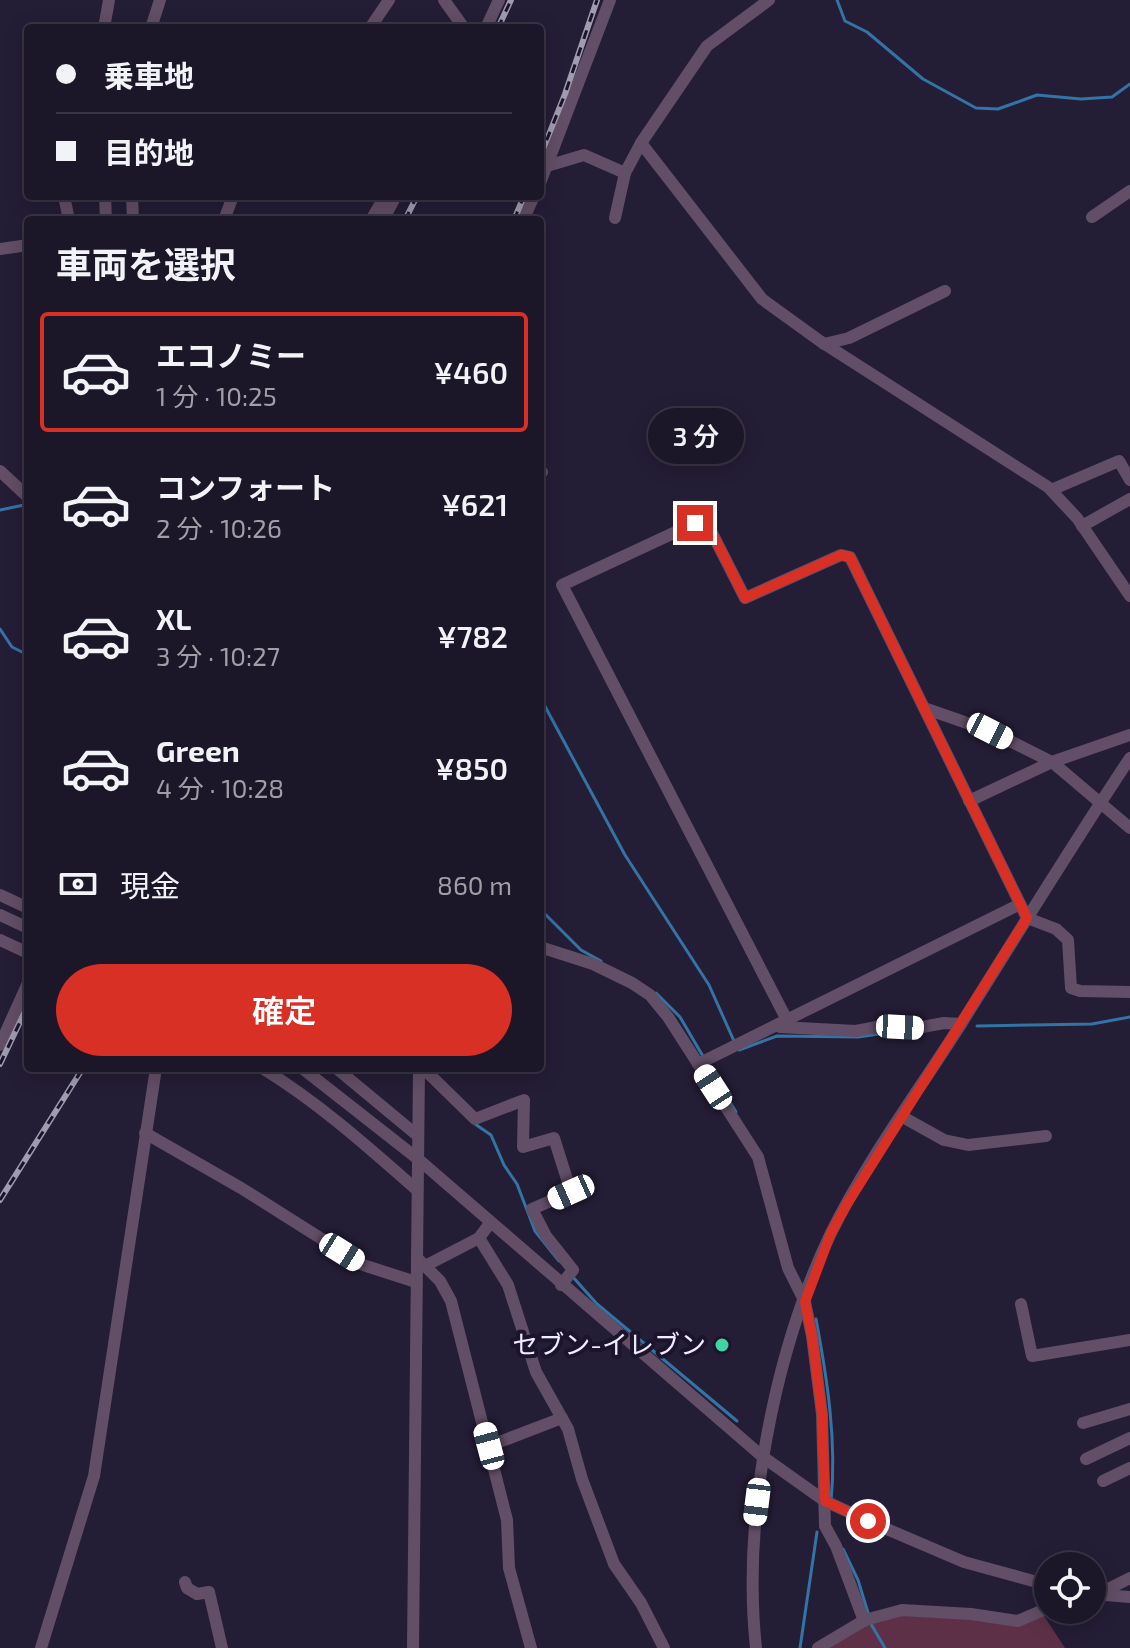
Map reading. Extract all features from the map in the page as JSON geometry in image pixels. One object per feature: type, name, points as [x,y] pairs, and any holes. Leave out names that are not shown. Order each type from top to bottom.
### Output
[{"type":"street","points":[[105,24],[109,0]]},
{"type":"street","points":[[152,24],[160,0]]},
{"type":"street","points":[[373,24],[389,0]]},
{"type":"street","points":[[444,0],[461,24]]},
{"type":"street","points":[[488,24],[499,0]]},
{"type":"street","points":[[544,173],[610,0]]},
{"type":"street","points":[[615,218],[625,173],[641,143],[707,46],[769,0]]},
{"type":"street","points":[[641,143],[762,299],[824,344],[1051,490],[1082,526],[1130,596]]},
{"type":"street","points":[[547,166],[584,155],[625,173]]},
{"type":"street","points":[[1092,217],[1130,191]]},
{"type":"street","points":[[0,249],[24,246]]},
{"type":"street","points":[[824,344],[849,338],[945,291]]},
{"type":"street","points":[[1051,490],[1119,461],[1130,480]]},
{"type":"street","points":[[0,471],[24,493]]},
{"type":"street","points":[[1082,526],[1130,499]]},
{"type":"street","points":[[782,1024],[562,585],[695,523],[710,529],[745,598],[841,555],[850,557],[1027,918],[1056,929],[1068,940],[1071,988],[1130,992]]},
{"type":"street","points":[[924,708],[990,731],[1052,762],[1130,828]]},
{"type":"street","points":[[969,801],[1052,762],[1130,735]]},
{"type":"street","points":[[756,1648],[752,1575],[763,1457],[794,1329],[831,1233],[901,1116],[1130,758]]},
{"type":"street","points":[[0,895],[24,906]]},
{"type":"street","points":[[703,1062],[1020,904]]},
{"type":"street","points":[[0,915],[24,926]]},
{"type":"street","points":[[0,940],[24,951]]},
{"type":"street","points":[[544,948],[593,964],[650,995],[703,1062],[758,1157],[788,1268],[805,1302],[812,1336],[829,1503],[825,1526],[868,1619]]},
{"type":"street","points":[[0,1045],[24,992]]},
{"type":"street","points":[[782,1024],[856,1031],[882,1026],[917,1028],[944,1023],[961,1024]]},
{"type":"street","points":[[41,1648],[94,1476],[155,1072]]},
{"type":"street","points":[[269,1072],[333,1116],[417,1190]]},
{"type":"street","points":[[307,1072],[418,1159],[490,1223],[566,1278],[763,1457],[829,1503],[964,1562],[1034,1581]]},
{"type":"street","points":[[341,1072],[418,1136]]},
{"type":"street","points":[[413,1648],[416,1282],[421,1262],[417,1190],[420,1072]]},
{"type":"street","points":[[420,1072],[475,1119],[524,1100],[523,1147],[554,1138],[571,1192],[532,1209],[566,1278]]},
{"type":"street","points":[[901,1116],[944,1140],[968,1145],[1046,1136]]},
{"type":"street","points":[[145,1133],[241,1188],[363,1265],[416,1282]]},
{"type":"street","points":[[421,1262],[479,1238],[490,1223]]},
{"type":"street","points":[[479,1238],[508,1285],[536,1372],[568,1429],[582,1479],[614,1564],[641,1603],[664,1648]]},
{"type":"street","points":[[421,1262],[440,1281],[451,1301],[507,1520],[509,1568],[531,1648]]},
{"type":"street","points":[[1021,1304],[1032,1356],[1130,1340]]},
{"type":"street","points":[[1083,1423],[1130,1409]]},
{"type":"street","points":[[489,1446],[562,1418]]},
{"type":"street","points":[[1086,1459],[1130,1438]]},
{"type":"street","points":[[1103,1481],[1130,1468]]},
{"type":"street","points":[[1106,1589],[1130,1578]]},
{"type":"street","points":[[185,1582],[187,1588],[197,1594],[209,1592],[222,1648]]},
{"type":"street","points":[[1106,1595],[1130,1597]]},
{"type":"street","points":[[818,1648],[868,1619],[902,1610],[971,1614],[1018,1621],[1034,1614]]},
{"type":"shaded area","points":[[900,1614],[1034,1616],[1034,1624],[1049,1624],[1065,1648],[827,1648],[868,1622]]},
{"type":"waterway","points":[[837,0],[845,21],[867,32],[923,79],[976,108],[998,109],[1037,95],[1081,99],[1112,97],[1130,84]]},
{"type":"waterway","points":[[0,510],[24,505]]},
{"type":"waterway","points":[[0,629],[12,647],[24,653]]},
{"type":"waterway","points":[[544,704],[625,855],[709,985],[734,1041]]},
{"type":"waterway","points":[[544,913],[581,950],[601,961]]},
{"type":"waterway","points":[[656,993],[680,1017],[704,1058]]},
{"type":"waterway","points":[[977,1026],[1092,1024],[1130,1017]]},
{"type":"waterway","points":[[739,1050],[777,1036],[858,1037],[909,1033]]},
{"type":"waterway","points":[[707,1064],[736,1112]]},
{"type":"waterway","points":[[475,1124],[491,1135],[504,1165],[517,1184],[535,1231],[559,1261]]},
{"type":"waterway","points":[[572,1276],[597,1304],[737,1421]]},
{"type":"waterway","points":[[816,1319],[832,1433],[831,1501]]},
{"type":"waterway","points":[[800,1648],[817,1532]]},
{"type":"waterway","points":[[843,1549],[858,1580],[869,1616]]},
{"type":"waterway","points":[[871,1624],[885,1648]]},
{"type":"railway","points":[[500,24],[511,0]]},
{"type":"railway","points":[[544,147],[597,0]]},
{"type":"railway","points":[[407,216],[415,200]]},
{"type":"railway","points":[[516,216],[522,200]]},
{"type":"railway","points":[[0,1064],[24,1013]]},
{"type":"railway","points":[[0,1200],[80,1072]]},
{"type":"place","name":"セブン-イレブン","points":[[722,1345]]},
{"type":"route","points":[[695,523],[710,529],[745,598],[841,555],[850,557],[1027,918],[847,1204],[831,1233],[805,1302],[822,1414],[825,1501],[868,1521]]}]
